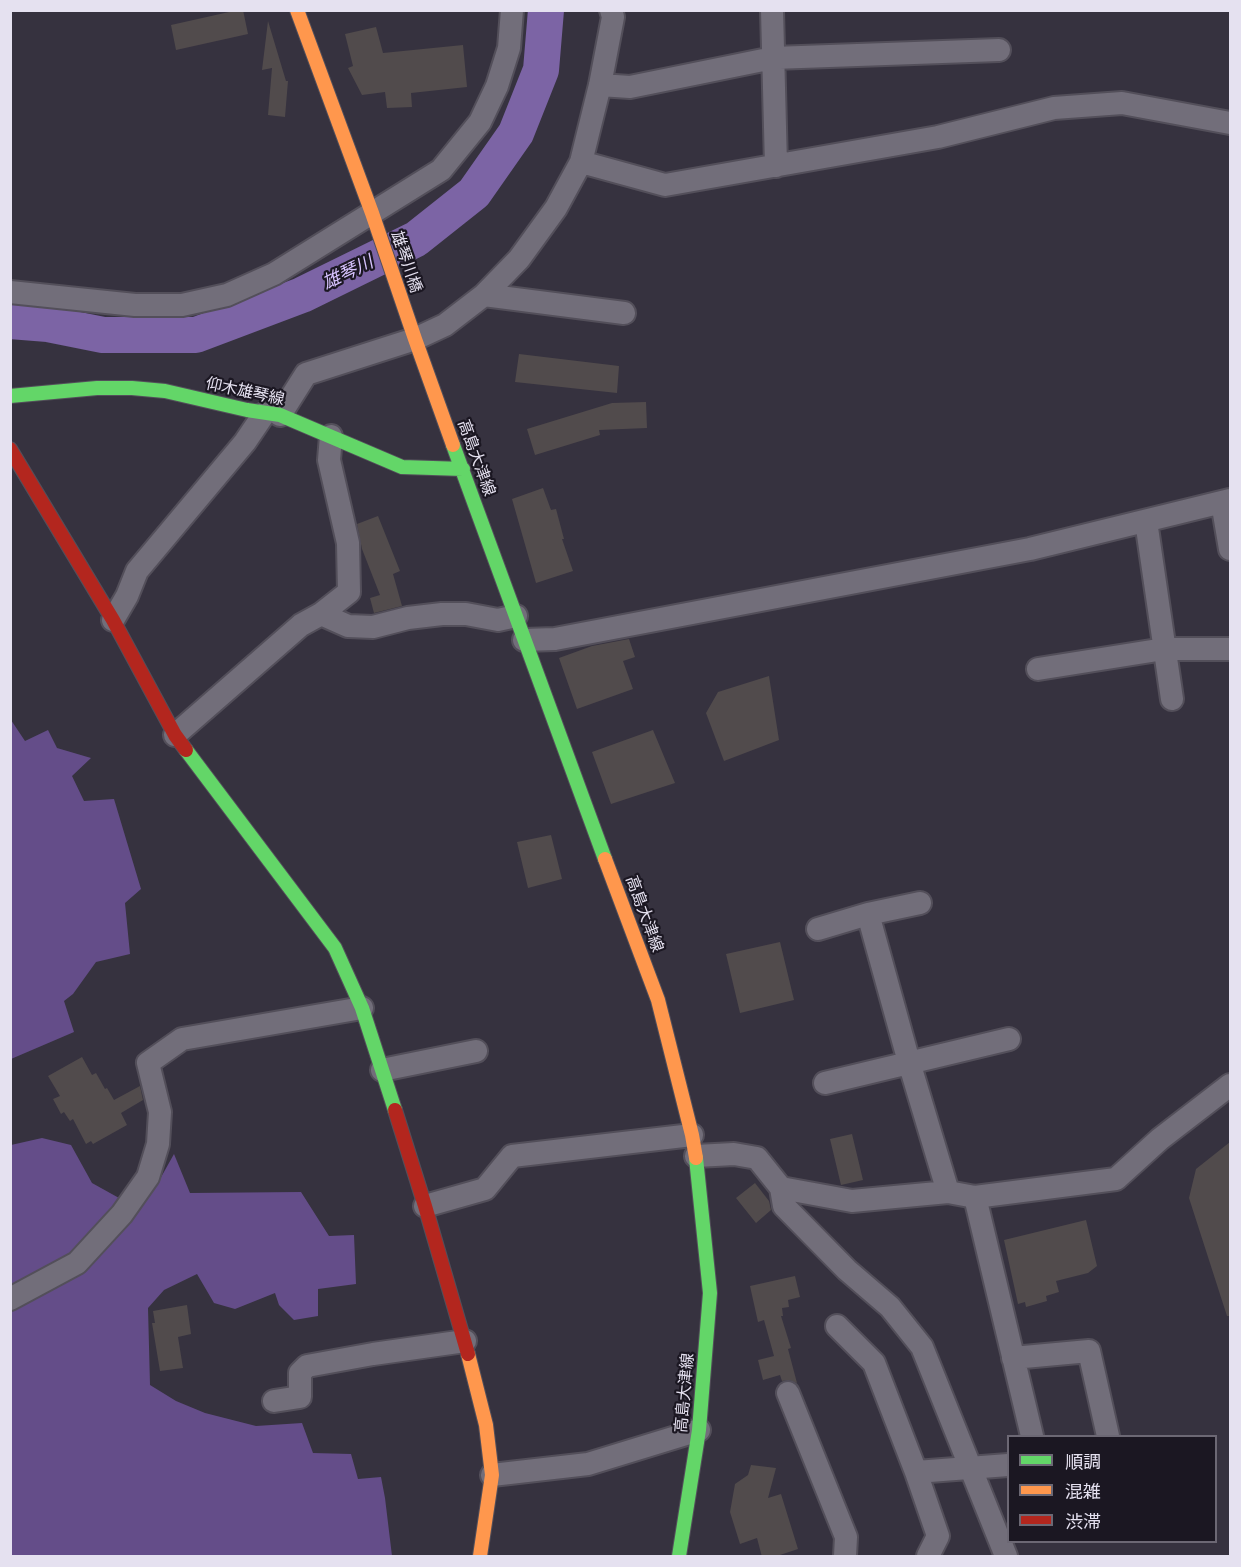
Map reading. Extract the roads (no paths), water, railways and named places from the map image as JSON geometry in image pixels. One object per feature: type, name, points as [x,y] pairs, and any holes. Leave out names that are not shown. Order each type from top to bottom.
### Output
[{"type":"main road","points":[[297,10],[374,219]]},
{"type":"main road","name":"雄琴川橋","points":[[374,219],[405,310]]},
{"type":"main road","name":"高島大津線","points":[[405,310],[524,640],[658,1000],[694,1146],[710,1293],[699,1430],[679,1557]]},
{"type":"main road","name":"仰木雄琴線","points":[[10,396],[90,387],[148,389],[272,414],[331,436],[402,467],[463,469]]},
{"type":"main road","points":[[10,449],[113,620],[176,735],[335,948],[362,1008],[425,1206],[465,1341],[486,1425],[492,1475],[480,1557]]},
{"type":"street","points":[[10,292],[135,305],[182,305],[227,295],[274,274],[374,219],[441,170],[480,122],[497,86],[509,48],[512,10]]},
{"type":"street","points":[[113,620],[127,596],[137,571],[245,442],[306,374],[415,339],[444,325],[484,295],[519,259],[556,208],[580,162],[600,85],[613,17],[612,10]]},
{"type":"street","points":[[772,10],[776,166]]},
{"type":"street","points":[[600,85],[630,87],[773,58],[999,50]]},
{"type":"street","points":[[580,162],[665,185],[938,137],[1054,108],[1122,103],[1230,123]]},
{"type":"street","points":[[484,295],[624,313]]},
{"type":"street","points":[[176,735],[301,626],[349,592],[348,543],[329,460],[331,436]]},
{"type":"street","points":[[524,640],[555,639],[995,556],[1226,501],[1230,549]]},
{"type":"street","points":[[1146,521],[1172,699]]},
{"type":"street","points":[[321,614],[348,626],[373,627],[408,618],[442,614],[466,614],[498,620],[516,616]]},
{"type":"street","points":[[1038,669],[1164,649],[1230,649]]},
{"type":"street","points":[[818,929],[868,914],[920,903]]},
{"type":"street","points":[[868,914],[948,1192]]},
{"type":"street","points":[[10,1299],[77,1263],[122,1214],[148,1177],[158,1144],[160,1112],[148,1063],[182,1039],[362,1008]]},
{"type":"street","points":[[825,1083],[1009,1039]]},
{"type":"street","points":[[382,1070],[476,1051]]},
{"type":"street","points":[[781,1188],[852,1201],[948,1192],[975,1197],[1116,1179],[1160,1139],[1230,1086]]},
{"type":"street","points":[[425,1206],[485,1189],[512,1156],[694,1146],[757,1158],[781,1188],[784,1206],[847,1270],[890,1307],[922,1347],[1006,1557]]},
{"type":"street","points":[[975,1197],[1032,1435]]},
{"type":"street","points":[[837,1326],[874,1363],[938,1536],[928,1557]]},
{"type":"street","points":[[274,1401],[300,1397],[300,1373],[307,1366],[465,1341]]},
{"type":"street","points":[[1013,1358],[1089,1351],[1108,1435]]},
{"type":"street","points":[[788,1393],[846,1537],[845,1557]]},
{"type":"street","points":[[492,1475],[588,1464],[699,1430]]},
{"type":"street","points":[[916,1472],[1007,1465]]},
{"type":"waterway","name":"雄琴川","points":[[10,321],[48,324],[103,335],[196,335],[302,295],[416,239],[474,193],[516,133],[541,70],[546,10]]}]
